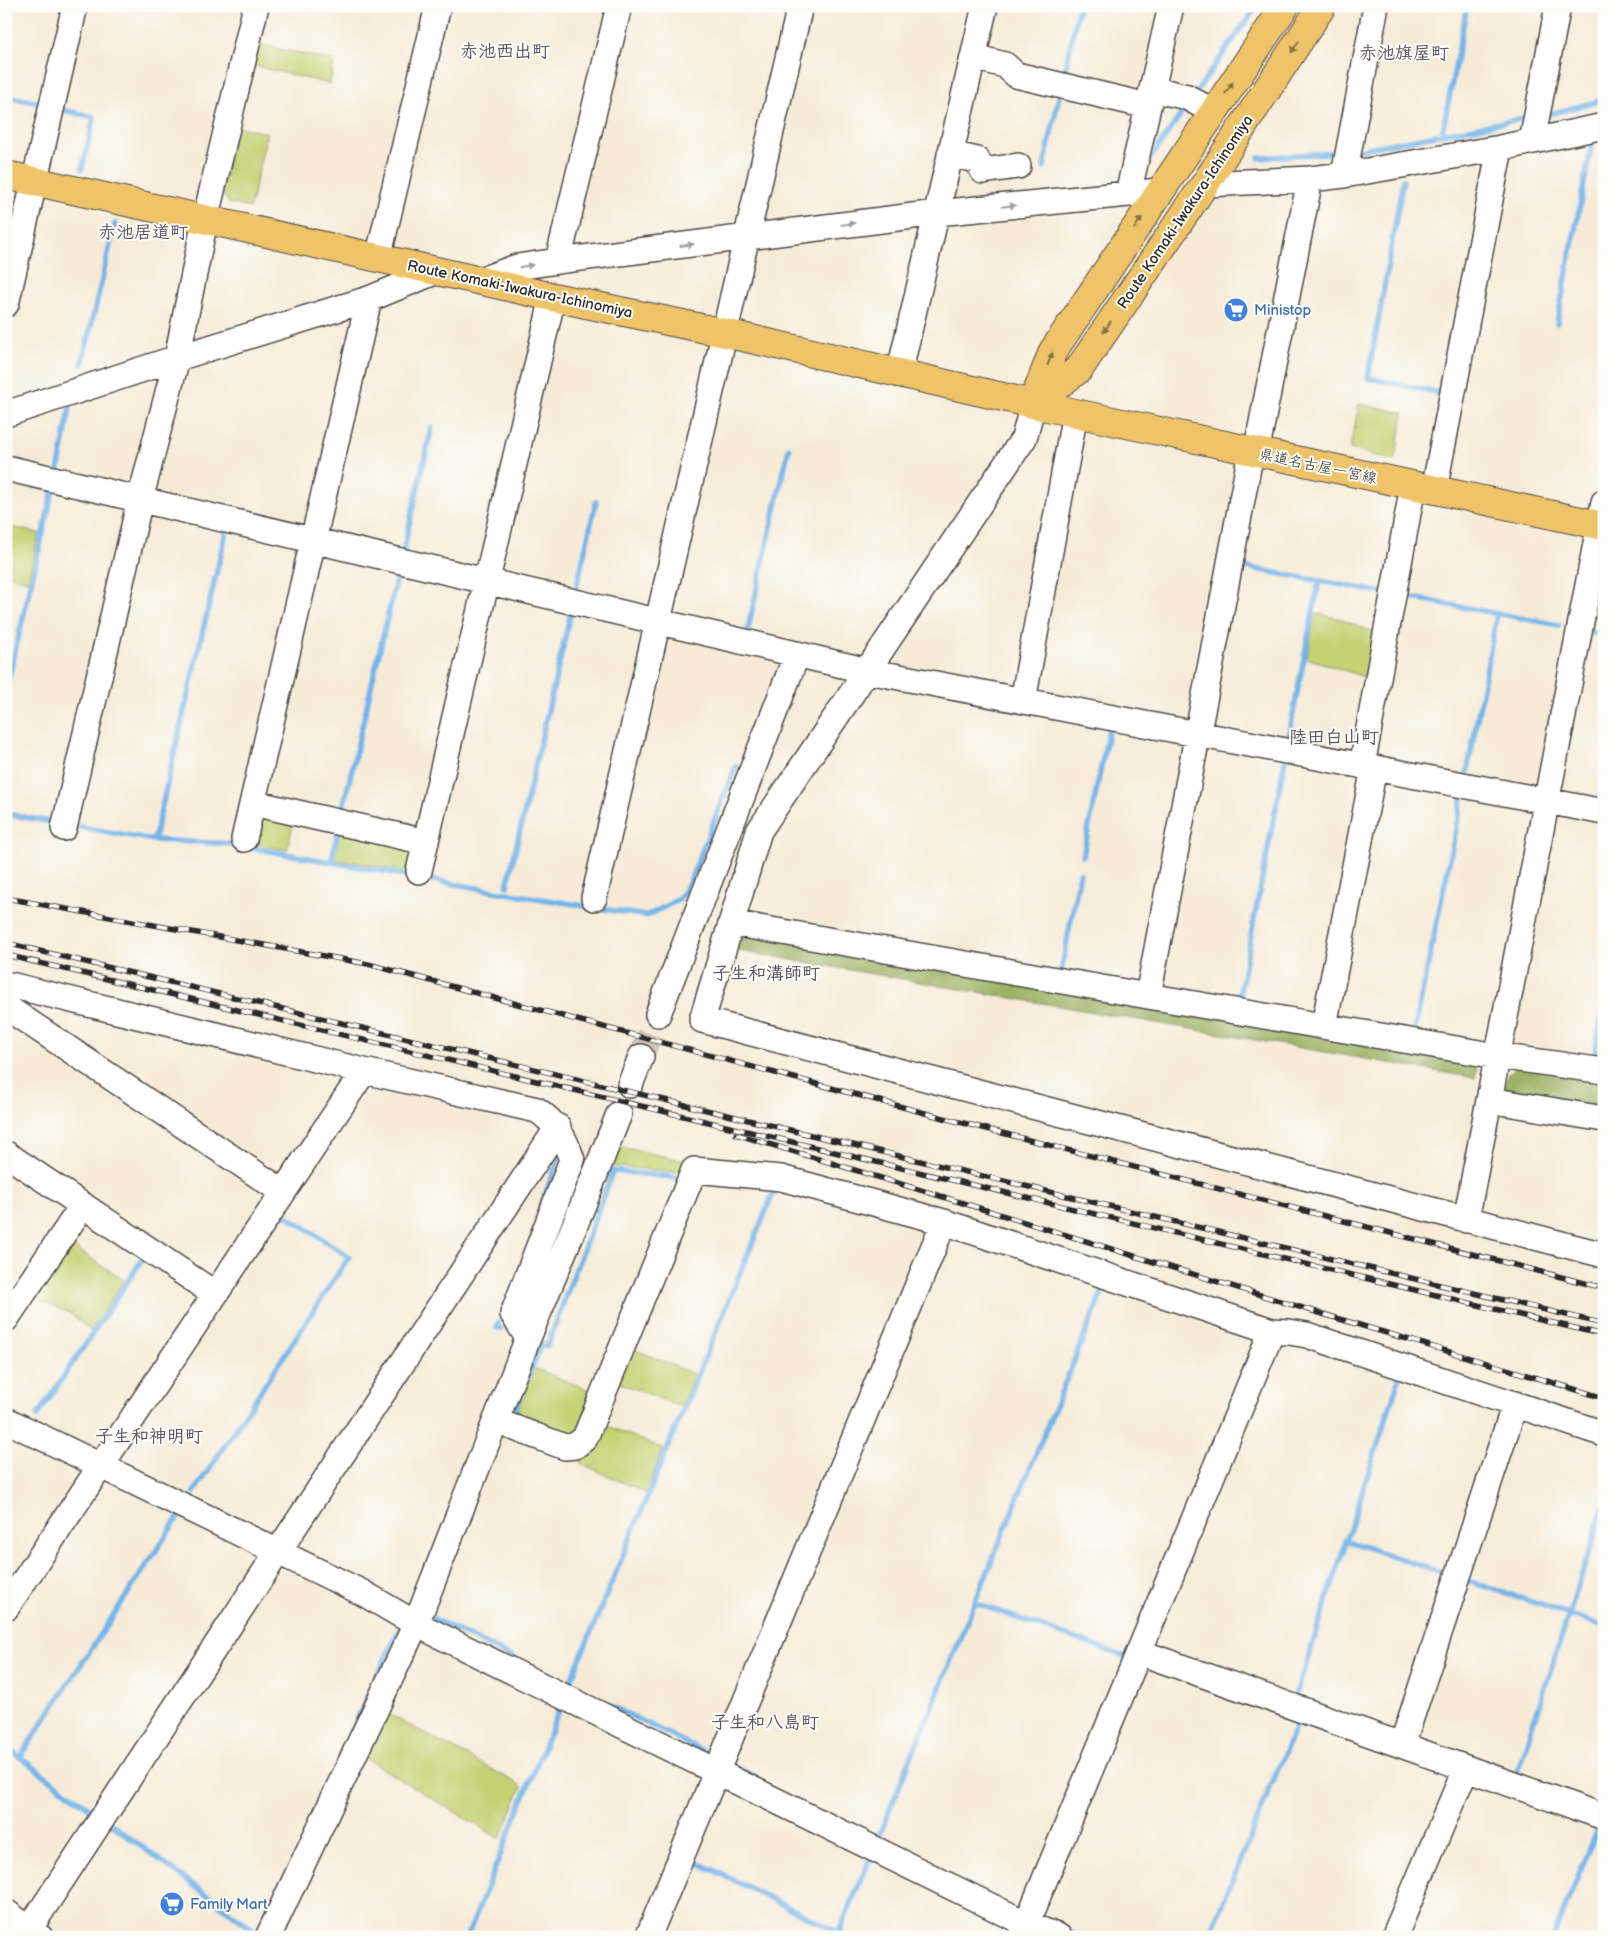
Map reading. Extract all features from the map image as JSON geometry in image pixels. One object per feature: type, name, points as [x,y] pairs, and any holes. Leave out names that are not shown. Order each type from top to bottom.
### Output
[{"type":"main road","points":[[1033,404],[1054,351],[1159,191],[1285,6]]},
{"type":"main road","name":"Route Komaki-Iwakura-Ichinomiya","points":[[6,175],[479,281],[725,333],[1033,404],[1078,368],[1205,184],[1322,6]]},
{"type":"main road","name":"県道名古屋一宮線","points":[[1033,404],[1423,488],[1602,518]]},
{"type":"street","points":[[6,304],[75,6]]},
{"type":"street","points":[[64,828],[140,500],[176,358],[205,220],[256,6]]},
{"type":"street","points":[[378,258],[438,6]]},
{"type":"street","points":[[558,261],[619,6]]},
{"type":"street","points":[[594,898],[800,6]]},
{"type":"street","points":[[900,374],[985,6]]},
{"type":"street","points":[[1128,194],[1171,6]]},
{"type":"street","points":[[1344,175],[1376,6]]},
{"type":"street","points":[[1532,141],[1558,6]]},
{"type":"street","points":[[973,56],[1005,64],[1016,75],[1150,97],[1187,97],[1213,112]]},
{"type":"street","points":[[1205,184],[1310,179],[1344,175],[1500,148],[1603,127]]},
{"type":"street","points":[[1324,1026],[1368,767],[1423,488],[1500,148]]},
{"type":"street","points":[[950,154],[977,160],[983,170],[1018,166]]},
{"type":"street","points":[[1148,996],[1253,452],[1310,179]]},
{"type":"street","points":[[479,281],[517,267],[558,261],[937,213],[1159,191]]},
{"type":"street","points":[[6,414],[176,358],[369,299],[437,271]]},
{"type":"street","points":[[419,871],[553,297]]},
{"type":"street","points":[[244,838],[369,299]]},
{"type":"street","points":[[1033,404],[1024,438],[759,831],[702,1020],[1604,1256]]},
{"type":"street","points":[[1023,700],[1075,413]]},
{"type":"street","points":[[6,468],[868,671],[1604,812]]},
{"type":"street","points":[[1466,1220],[1602,518]]},
{"type":"street","points":[[658,1014],[797,654]]},
{"type":"street","points":[[252,803],[426,842]]},
{"type":"street","points":[[731,923],[1497,1056],[1604,1071]]},
{"type":"street","points":[[7,992],[537,1110],[558,1127],[566,1142],[572,1160],[514,1314],[528,1338]]},
{"type":"street","points":[[7,992],[283,1192]]},
{"type":"street","points":[[630,1085],[641,1057]]},
{"type":"street","points":[[6,1608],[364,1070]]},
{"type":"street","points":[[1489,1100],[1604,1119]]},
{"type":"street","points":[[268,1937],[416,1624],[528,1338],[578,1220],[619,1114]]},
{"type":"street","points":[[6,1912],[31,1934],[278,1552],[558,1127]]},
{"type":"street","points":[[6,1154],[215,1294]]},
{"type":"street","points":[[496,1421],[565,1447],[575,1446],[585,1438],[694,1170],[780,1178],[944,1222],[1272,1331],[1307,1335],[1604,1434]]},
{"type":"street","points":[[6,1319],[83,1205]]},
{"type":"street","points":[[648,1937],[944,1222]]},
{"type":"street","points":[[1024,1930],[1272,1331]]},
{"type":"street","points":[[1402,1745],[1515,1404]]},
{"type":"street","points":[[6,1420],[363,1593],[416,1624],[716,1772],[1024,1930],[1059,1937]]},
{"type":"street","points":[[1139,1652],[1604,1817]]},
{"type":"street","points":[[1394,1937],[1466,1768]]},
{"type":"green space","points":[[254,43],[334,61],[330,84],[250,65]]},
{"type":"green space","points":[[236,126],[267,133],[250,208],[229,203],[221,192]]},
{"type":"green space","points":[[1359,404],[1404,413],[1395,461],[1350,449]]},
{"type":"green space","points":[[6,526],[39,533],[28,581],[6,575]]},
{"type":"green space","points":[[1315,613],[1338,618],[1378,634],[1370,679],[1307,658]]},
{"type":"green space","points":[[257,807],[295,816],[287,850],[248,843]]},
{"type":"green space","points":[[341,826],[417,842],[411,872],[333,859]]},
{"type":"green space","points":[[749,932],[1468,1056],[1477,1068],[1475,1078],[734,950],[737,939]]},
{"type":"green space","points":[[1520,1064],[1604,1077],[1604,1107],[1505,1089],[1508,1074]]},
{"type":"green space","points":[[618,1146],[689,1162],[685,1173],[610,1166]]},
{"type":"green space","points":[[66,1242],[124,1280],[91,1331],[71,1314],[29,1296]]},
{"type":"green space","points":[[629,1347],[694,1374],[681,1407],[615,1381]]},
{"type":"green space","points":[[534,1368],[594,1392],[576,1436],[568,1441],[520,1421],[516,1413]]},
{"type":"green space","points":[[598,1422],[663,1449],[646,1493],[580,1463]]},
{"type":"green space","points":[[387,1713],[522,1786],[500,1839],[365,1758]]},
{"type":"waterway","points":[[1063,78],[1079,6]]},
{"type":"waterway","points":[[1197,91],[1257,6]]},
{"type":"waterway","points":[[1442,134],[1467,6]]},
{"type":"waterway","points":[[1044,167],[1060,92]]},
{"type":"waterway","points":[[6,96],[44,104]]},
{"type":"waterway","points":[[1545,115],[1604,100]]},
{"type":"waterway","points":[[1147,163],[1186,107]]},
{"type":"waterway","points":[[58,109],[94,117],[82,169]]},
{"type":"waterway","points":[[1358,150],[1525,118]]},
{"type":"waterway","points":[[1557,323],[1592,143]]},
{"type":"waterway","points":[[1259,158],[1338,152]]},
{"type":"waterway","points":[[1403,180],[1368,378],[1446,394]]},
{"type":"waterway","points":[[82,364],[115,224]]},
{"type":"waterway","points":[[58,472],[70,408]]},
{"type":"waterway","points":[[403,552],[432,427]]},
{"type":"waterway","points":[[747,633],[789,448]]},
{"type":"waterway","points":[[6,690],[53,490]]},
{"type":"waterway","points":[[575,594],[596,502]]},
{"type":"waterway","points":[[154,840],[226,532]]},
{"type":"waterway","points":[[1238,566],[1385,593]]},
{"type":"waterway","points":[[341,816],[398,572]]},
{"type":"waterway","points":[[1287,745],[1319,581]]},
{"type":"waterway","points":[[1402,596],[1559,625]]},
{"type":"waterway","points":[[507,886],[571,612]]},
{"type":"waterway","points":[[1466,778],[1497,614]]},
{"type":"waterway","points":[[1591,633],[1604,635]]},
{"type":"waterway","points":[[1083,856],[1109,728]]},
{"type":"waterway","points":[[1238,1002],[1285,761]]},
{"type":"waterway","points":[[252,848],[647,916],[679,899],[690,881],[736,766]]},
{"type":"waterway","points":[[1414,1033],[1463,795]]},
{"type":"waterway","points":[[6,814],[51,822]]},
{"type":"waterway","points":[[70,825],[154,840],[235,844]]},
{"type":"waterway","points":[[331,862],[339,828]]},
{"type":"waterway","points":[[1061,972],[1080,873]]},
{"type":"waterway","points":[[1593,1063],[1604,1004]]},
{"type":"waterway","points":[[540,1209],[559,1157]]},
{"type":"waterway","points":[[516,1408],[541,1344],[547,1346],[613,1171],[680,1178]]},
{"type":"waterway","points":[[569,1685],[775,1189]]},
{"type":"waterway","points":[[194,1492],[349,1257],[280,1211],[281,1209]]},
{"type":"waterway","points":[[37,1416],[146,1254]]},
{"type":"waterway","points":[[878,1838],[1104,1288],[1100,1286]]},
{"type":"waterway","points":[[499,1322],[497,1328],[501,1329]]},
{"type":"waterway","points":[[1296,1695],[1400,1376],[1398,1375]]},
{"type":"waterway","points":[[1516,1776],[1604,1506]]},
{"type":"waterway","points":[[20,1757],[179,1516]]},
{"type":"waterway","points":[[1345,1540],[1446,1574]]},
{"type":"waterway","points":[[1469,1581],[1604,1626]]},
{"type":"waterway","points":[[975,1603],[1126,1657]]},
{"type":"waterway","points":[[430,1617],[711,1755]]},
{"type":"waterway","points":[[340,1756],[400,1627]]},
{"type":"waterway","points":[[467,1937],[561,1705]]},
{"type":"waterway","points":[[1209,1937],[1299,1718]]},
{"type":"waterway","points":[[6,1747],[96,1813]]},
{"type":"waterway","points":[[733,1766],[758,1778]]},
{"type":"waterway","points":[[110,1823],[259,1934]]},
{"type":"waterway","points":[[1553,1937],[1600,1824]]},
{"type":"waterway","points":[[837,1937],[871,1856]]},
{"type":"waterway","points":[[693,1860],[848,1937]]},
{"type":"waterway","points":[[1065,1930],[1079,1937]]},
{"type":"tunnel","points":[[641,1057],[658,1014]]},
{"type":"railway","points":[[6,898],[368,964],[940,1117],[1604,1288]]},
{"type":"railway","points":[[6,943],[1604,1324]]},
{"type":"railway","points":[[6,955],[1604,1335]]},
{"type":"railway","points":[[736,1134],[1306,1309],[1604,1398]]},
{"type":"place","name":"Ministop","points":[[1236,310]]},
{"type":"place","name":"Family Mart","points":[[172,1904]]},
{"type":"district","name":"赤池西出町","points":[[505,51]]},
{"type":"district","name":"赤池旗屋町","points":[[1404,53]]},
{"type":"district","name":"赤池居道町","points":[[143,232]]},
{"type":"district","name":"陸田白山町","points":[[1334,737]]},
{"type":"district","name":"子生和溝師町","points":[[766,973]]},
{"type":"district","name":"子生和神明町","points":[[149,1436]]},
{"type":"district","name":"子生和八島町","points":[[765,1722]]}]
